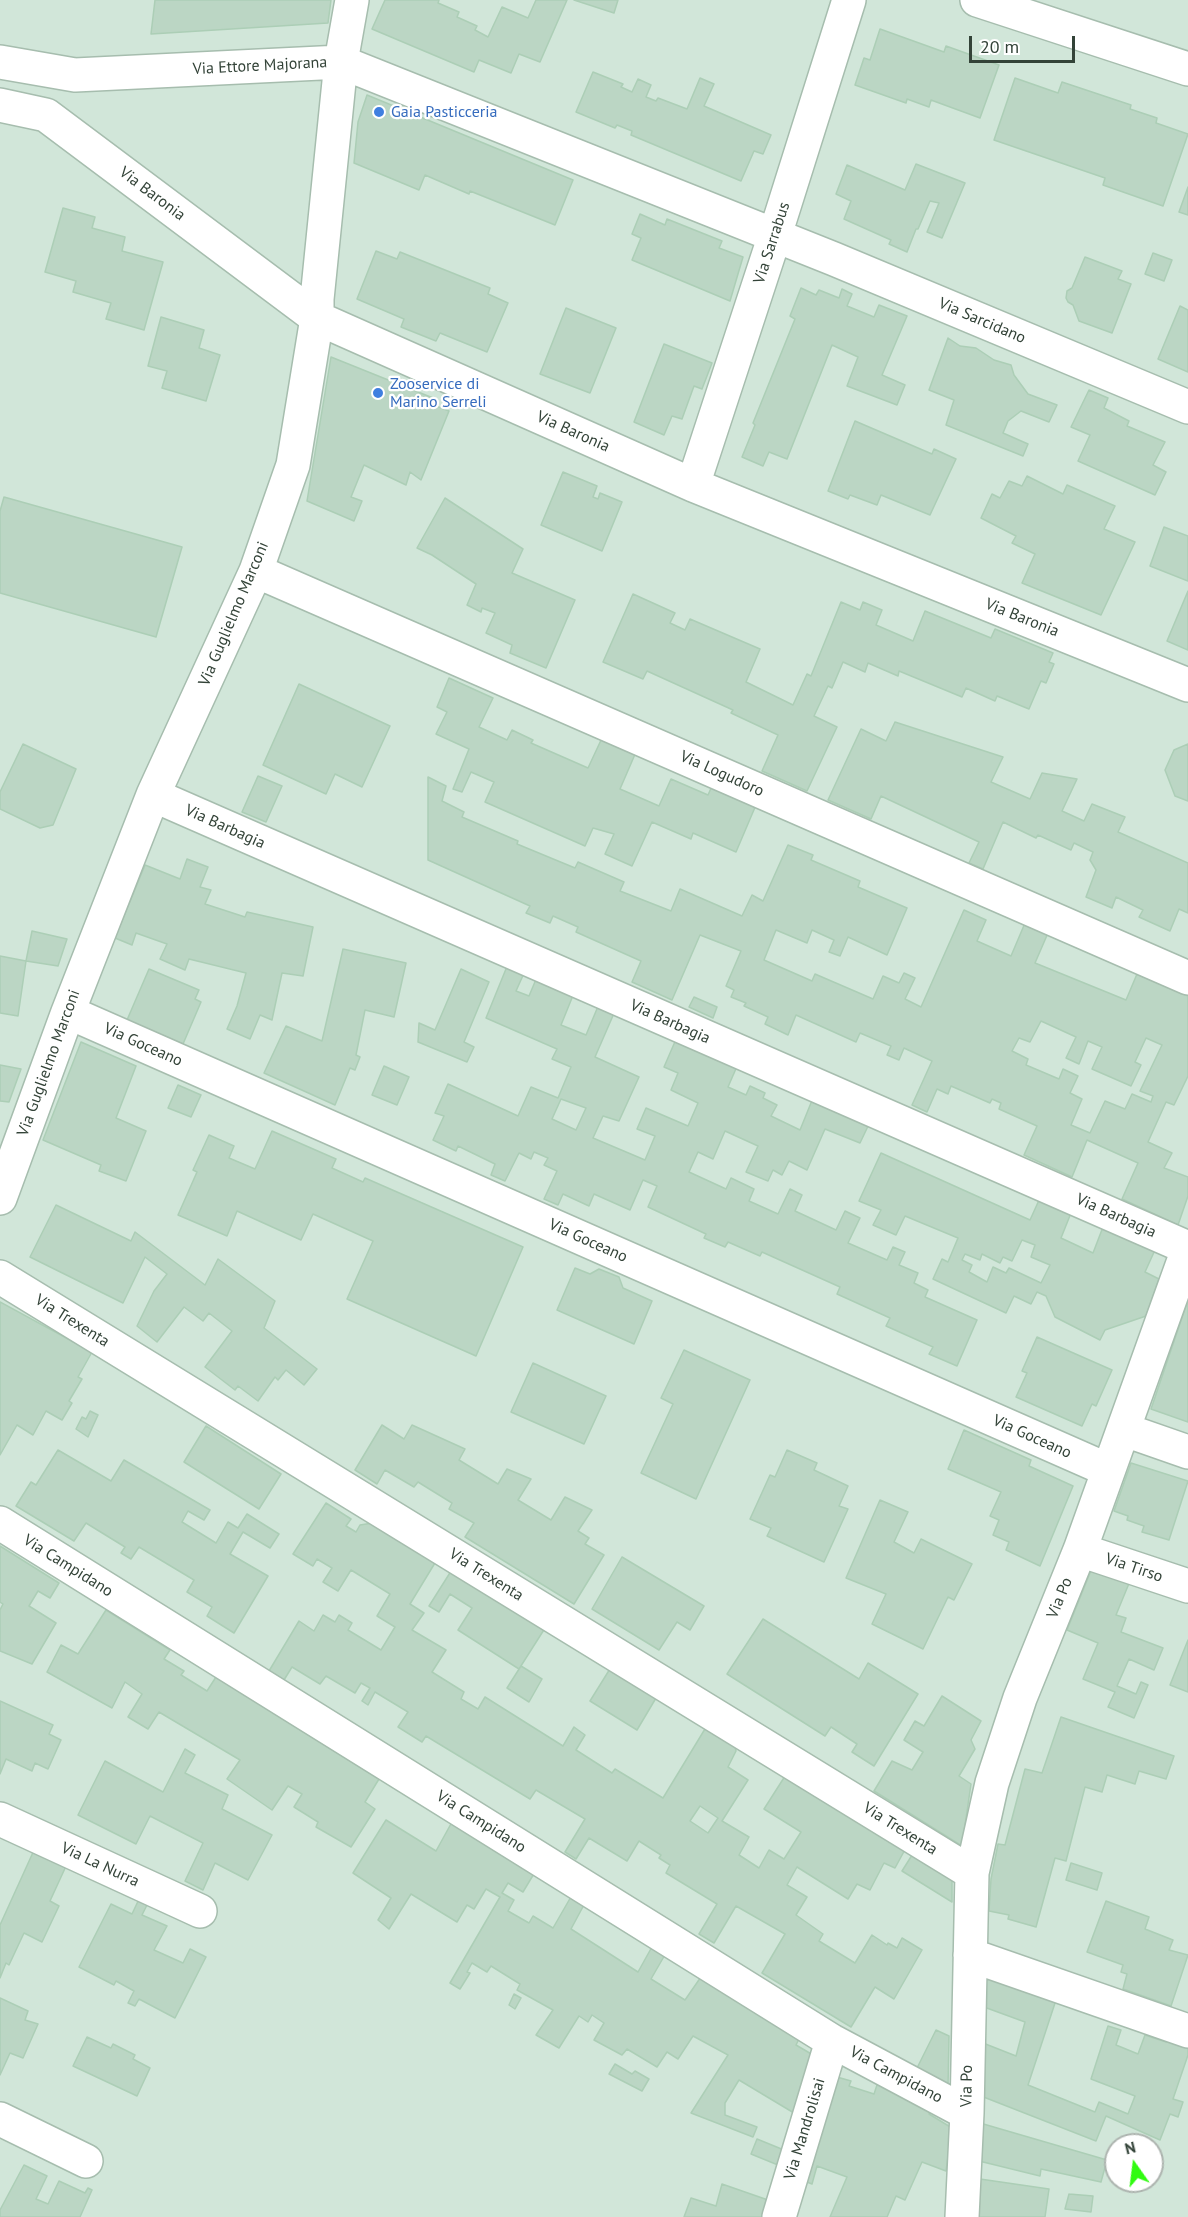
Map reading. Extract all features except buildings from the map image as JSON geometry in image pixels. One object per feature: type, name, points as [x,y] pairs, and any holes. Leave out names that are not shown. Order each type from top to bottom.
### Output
[{"type":"street","name":"Via Guglielmo Marconi","points":[[0,1198],[68,1012],[153,795],[256,571],[293,465],[317,318],[341,62],[352,0]]},
{"type":"street","name":"Via Sarrabus","points":[[693,485],[849,0]]},
{"type":"street","points":[[977,0],[1188,69]]},
{"type":"street","name":"Via Ettore Majorana","points":[[0,62],[75,75],[341,62],[775,235]]},
{"type":"street","name":"Via Baronia","points":[[0,105],[46,115],[317,318],[693,485],[1188,685]]},
{"type":"street","name":"Via Sarcidano","points":[[775,235],[1188,407]]},
{"type":"street","name":"Via Logudoro","points":[[256,571],[1188,978]]},
{"type":"street","name":"Via Barbagia","points":[[153,795],[1188,1248]]},
{"type":"street","name":"Via Goceano","points":[[68,1012],[1108,1470]]},
{"type":"street","name":"Via Po","points":[[962,2217],[967,2113],[972,1873],[992,1784],[1016,1709],[1125,1430],[1188,1248]]},
{"type":"street","name":"Via Trexenta","points":[[0,1277],[972,1873]]},
{"type":"street","points":[[1125,1430],[1188,1452]]},
{"type":"street","name":"Via Campidano","points":[[0,1523],[832,2041],[967,2113]]},
{"type":"street","name":"Via Tirso","points":[[1080,1550],[1188,1586]]},
{"type":"street","name":"Via La Nurra","points":[[0,1819],[200,1911]]},
{"type":"street","points":[[970,1955],[1188,2031]]},
{"type":"street","name":"Via Mandrolisai","points":[[779,2217],[832,2041]]},
{"type":"street","points":[[0,2119],[86,2161]]},
{"type":"shaded area","points":[[0,0],[1188,0],[1188,2217],[0,2217]]},
{"type":"place","name":"Gaia Pasticceria","points":[[379,112]]},
{"type":"place","name":"Zooservice di Marino Serreli","points":[[378,393]]}]
